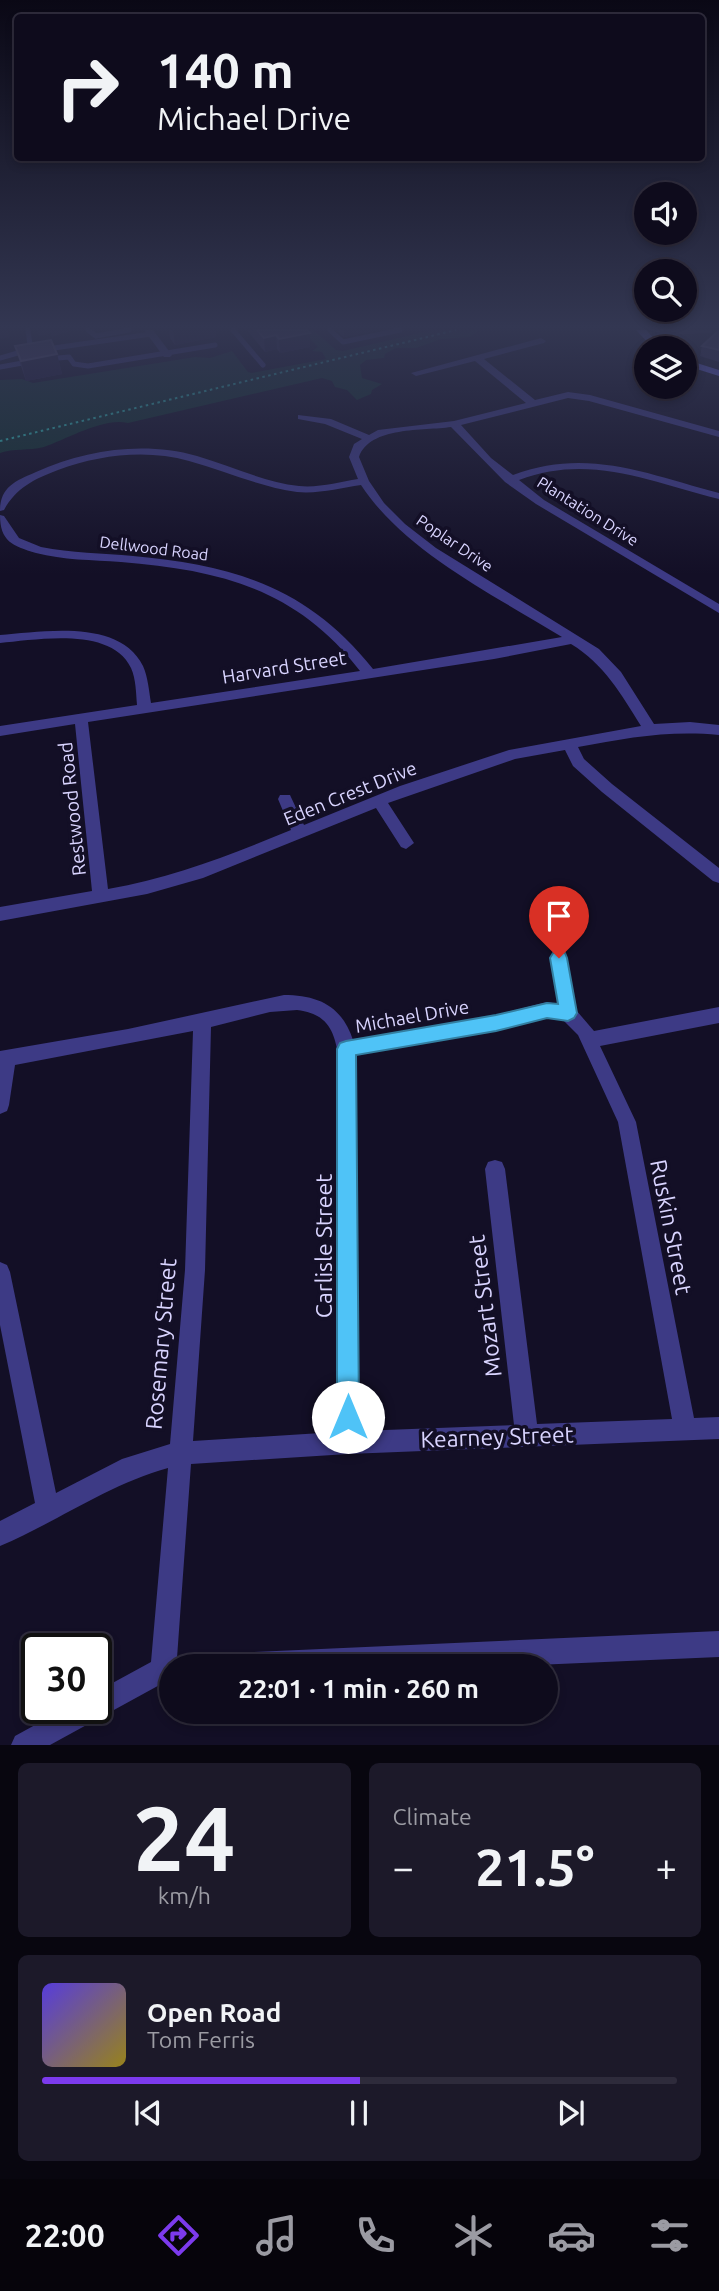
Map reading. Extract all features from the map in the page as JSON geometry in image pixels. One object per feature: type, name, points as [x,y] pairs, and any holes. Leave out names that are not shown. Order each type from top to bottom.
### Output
[{"type":"street","points":[[302,417],[327,421],[368,438],[395,430],[454,424],[501,411]]},
{"type":"street","points":[[636,411],[719,434]]},
{"type":"street","name":"Plantation Drive","points":[[454,424],[486,460],[540,502],[716,603]]},
{"type":"street","name":"Poplar Drive","points":[[368,438],[358,446],[354,457],[364,481],[380,505],[401,526],[432,550],[594,652],[616,675],[650,729]]},
{"type":"street","points":[[0,508],[2,500],[25,480],[102,455],[136,451],[189,457],[287,487],[317,489],[364,481]]},
{"type":"street","points":[[509,480],[550,467],[577,464],[608,466],[719,496]]},
{"type":"street","name":"Dellwood Road","points":[[0,518],[6,534],[22,545],[49,553],[148,561],[209,570],[279,593],[331,628],[355,653],[369,673]]},
{"type":"street","points":[[0,639],[74,635],[110,644],[135,664],[145,709]]},
{"type":"street","name":"Harvard Street","points":[[0,731],[494,655],[574,639]]},
{"type":"street","name":"Restwood Road","points":[[81,718],[101,896]]},
{"type":"street","name":"Eden Crest Drive","points":[[0,914],[147,888],[203,872],[468,767],[513,754],[650,729],[690,727],[719,730]]},
{"type":"street","points":[[569,744],[578,762],[607,788],[719,877]]},
{"type":"street","points":[[285,799],[301,834]]},
{"type":"street","points":[[379,801],[406,843]]},
{"type":"street","points":[[559,958],[568,1013],[590,1040],[719,1015]]},
{"type":"street","name":"Michael Drive","points":[[4,1058],[202,1022],[290,1002],[310,1004],[326,1011],[339,1023],[346,1049],[496,1023],[547,1010],[568,1013]]},
{"type":"street","name":"Rosemary Street","points":[[168,1654],[179,1453],[195,1270],[202,1022]]},
{"type":"street","name":"Ruskin Street","points":[[590,1040],[627,1122],[685,1429]]},
{"type":"street","name":"Carlisle Street","points":[[346,1049],[348,1443]]},
{"type":"street","points":[[0,1105],[4,1058]]},
{"type":"street","name":"Mozart Street","points":[[495,1169],[527,1437]]},
{"type":"street","points":[[0,1272],[48,1511]]},
{"type":"street","name":"Kearney Street","points":[[0,1534],[130,1467],[179,1453],[348,1443],[719,1428]]},
{"type":"street","points":[[498,1654],[719,1644]]},
{"type":"street","points":[[112,1698],[159,1673]]},
{"type":"street","points":[[24,1745],[63,1724]]},
{"type":"path","points":[[0,441],[121,411]]},
{"type":"green space","points":[[0,411],[178,411],[128,423],[108,423],[44,447],[0,453]]},
{"type":"route","points":[[348,1417],[346,1049],[496,1023],[547,1010],[568,1013],[559,958]]}]
